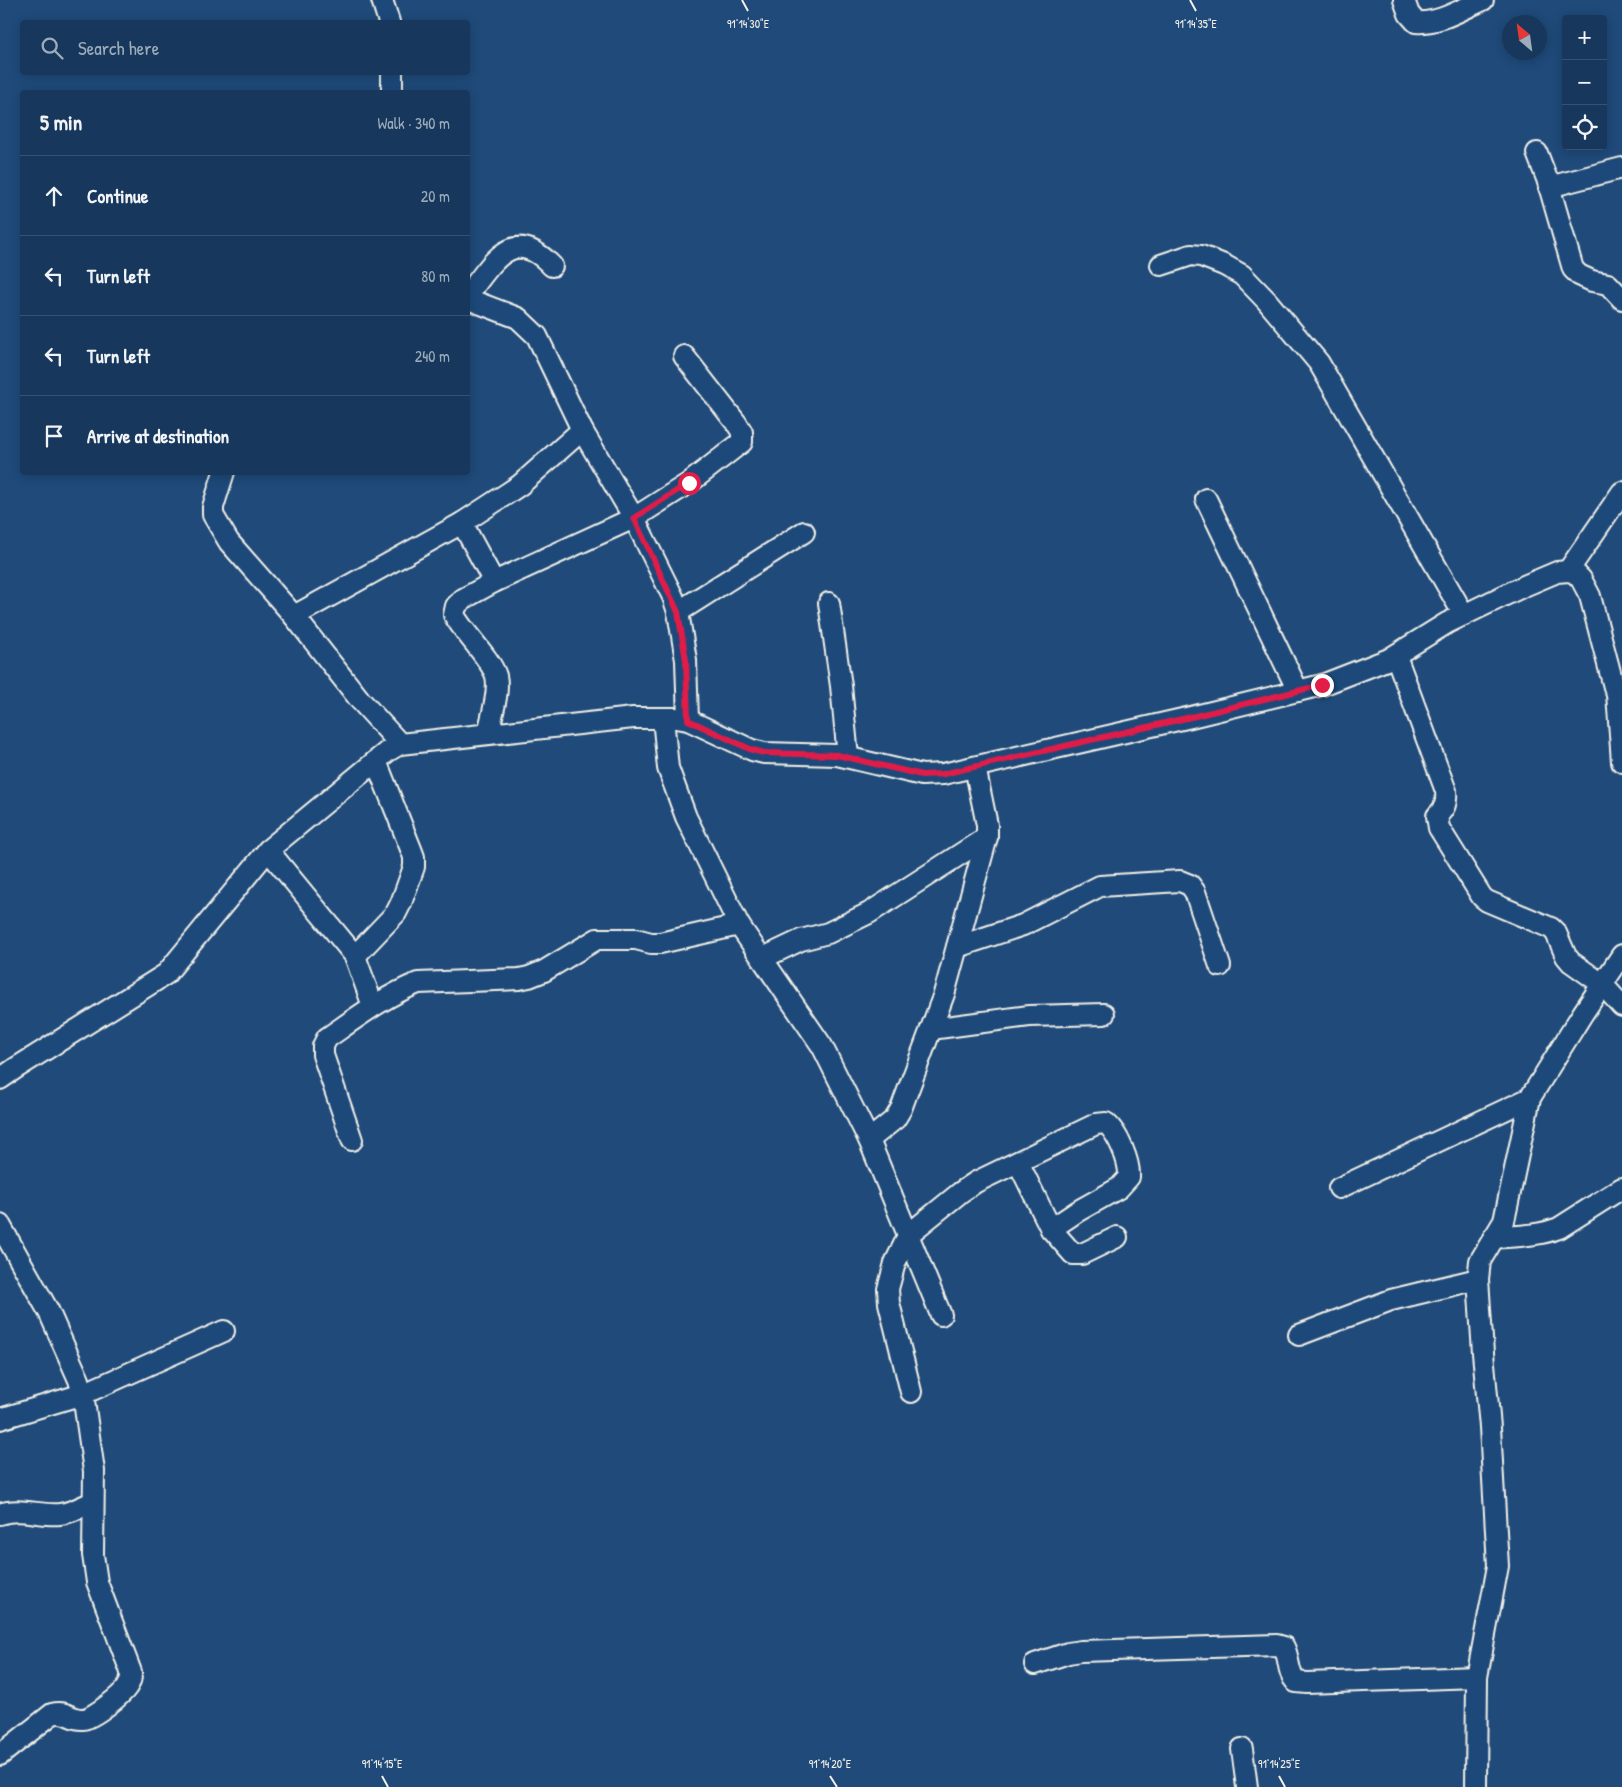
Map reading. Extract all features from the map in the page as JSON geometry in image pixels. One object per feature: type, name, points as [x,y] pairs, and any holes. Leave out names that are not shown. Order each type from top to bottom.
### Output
[{"type":"street","points":[[382,0],[388,20]]},
{"type":"street","points":[[1404,0],[1409,14],[1416,22],[1435,20],[1483,0]]},
{"type":"street","points":[[392,75],[392,90]]},
{"type":"street","points":[[1537,154],[1549,187],[1573,269],[1592,281],[1608,284],[1622,298]]},
{"type":"street","points":[[1549,187],[1622,168]]},
{"type":"street","points":[[470,292],[506,250],[515,247],[534,251],[543,256],[552,266]]},
{"type":"street","points":[[1161,264],[1191,255],[1201,256],[1224,265],[1242,275],[1268,301],[1319,363],[1464,615]]},
{"type":"street","points":[[470,296],[476,302],[518,318],[533,332],[544,349],[582,430],[634,518],[678,612],[686,660],[688,720]]},
{"type":"street","points":[[488,734],[497,689],[496,677],[492,668],[454,615],[456,606],[463,599],[494,582],[634,518],[683,487],[742,442],[742,432],[738,424],[684,356]]},
{"type":"street","points":[[294,616],[462,523],[520,485],[582,430]]},
{"type":"street","points":[[223,475],[213,507],[213,515],[216,522],[237,552],[294,616],[360,700],[400,744]]},
{"type":"street","points":[[1568,572],[1622,492]]},
{"type":"street","points":[[1206,499],[1298,691]]},
{"type":"street","points":[[462,523],[494,582]]},
{"type":"street","points":[[678,612],[804,532]]},
{"type":"street","points":[[0,1079],[166,974],[268,850],[376,761],[400,744],[633,718],[663,718],[688,720],[752,750],[764,753],[837,755],[922,775],[932,775],[1322,685],[1380,664],[1396,656],[1447,623],[1530,583],[1557,572],[1568,572],[1575,573],[1590,596],[1619,697],[1622,762]]},
{"type":"street","points":[[829,603],[841,686],[848,758]]},
{"type":"street","points":[[1396,656],[1446,791],[1447,801],[1445,808],[1437,816],[1439,828],[1477,891],[1487,901],[1551,928],[1556,933],[1566,956],[1571,962],[1602,984],[1622,1006]]},
{"type":"street","points":[[663,718],[668,768],[682,808],[739,925],[822,1046],[869,1140],[941,1315]]},
{"type":"street","points":[[355,956],[396,913],[414,867],[414,857],[376,761]]},
{"type":"street","points":[[869,1140],[894,1119],[901,1109],[944,994],[987,837],[987,824],[975,766]]},
{"type":"street","points":[[763,958],[801,940],[828,933],[868,913],[987,837]]},
{"type":"street","points":[[268,850],[355,956],[373,1006]]},
{"type":"street","points":[[957,947],[1023,925],[1100,886],[1180,881],[1190,885],[1195,892],[1220,966]]},
{"type":"street","points":[[352,1140],[323,1055],[323,1046],[327,1038],[373,1006],[418,983],[529,977],[544,971],[597,939],[636,939],[660,943],[739,925]]},
{"type":"street","points":[[1476,1787],[1477,1677],[1498,1566],[1491,1436],[1478,1278],[1480,1261],[1504,1222],[1530,1098],[1622,955]]},
{"type":"street","points":[[931,1029],[1029,1016],[1104,1014]]},
{"type":"street","points":[[1339,1188],[1530,1098]]},
{"type":"street","points":[[911,1392],[889,1303],[888,1289],[895,1263],[909,1234],[976,1182],[1096,1124],[1106,1123],[1113,1128],[1130,1168],[1129,1178],[1119,1188],[1051,1229]]},
{"type":"street","points":[[1018,1162],[1051,1229],[1073,1254],[1082,1254],[1117,1236]]},
{"type":"street","points":[[1494,1238],[1532,1235],[1554,1230],[1622,1188]]},
{"type":"street","points":[[0,1225],[49,1312],[83,1394],[94,1471],[93,1555],[98,1582],[129,1662],[131,1680],[126,1689],[95,1714],[86,1719],[78,1719],[61,1712],[52,1714],[0,1755]]},
{"type":"street","points":[[1299,1335],[1391,1300],[1478,1278]]},
{"type":"street","points":[[0,1419],[83,1394],[224,1331]]},
{"type":"street","points":[[0,1514],[14,1510],[59,1514],[70,1512],[94,1502]]},
{"type":"street","points":[[1035,1664],[1081,1650],[1277,1645],[1284,1647],[1287,1653],[1291,1676],[1296,1682],[1316,1683],[1477,1677]]},
{"type":"street","points":[[1242,1749],[1247,1787]]},
{"type":"route","points":[[689,483],[634,518],[678,612],[686,660],[688,720],[752,750],[764,753],[837,755],[922,775],[943,774],[1322,685]]}]
